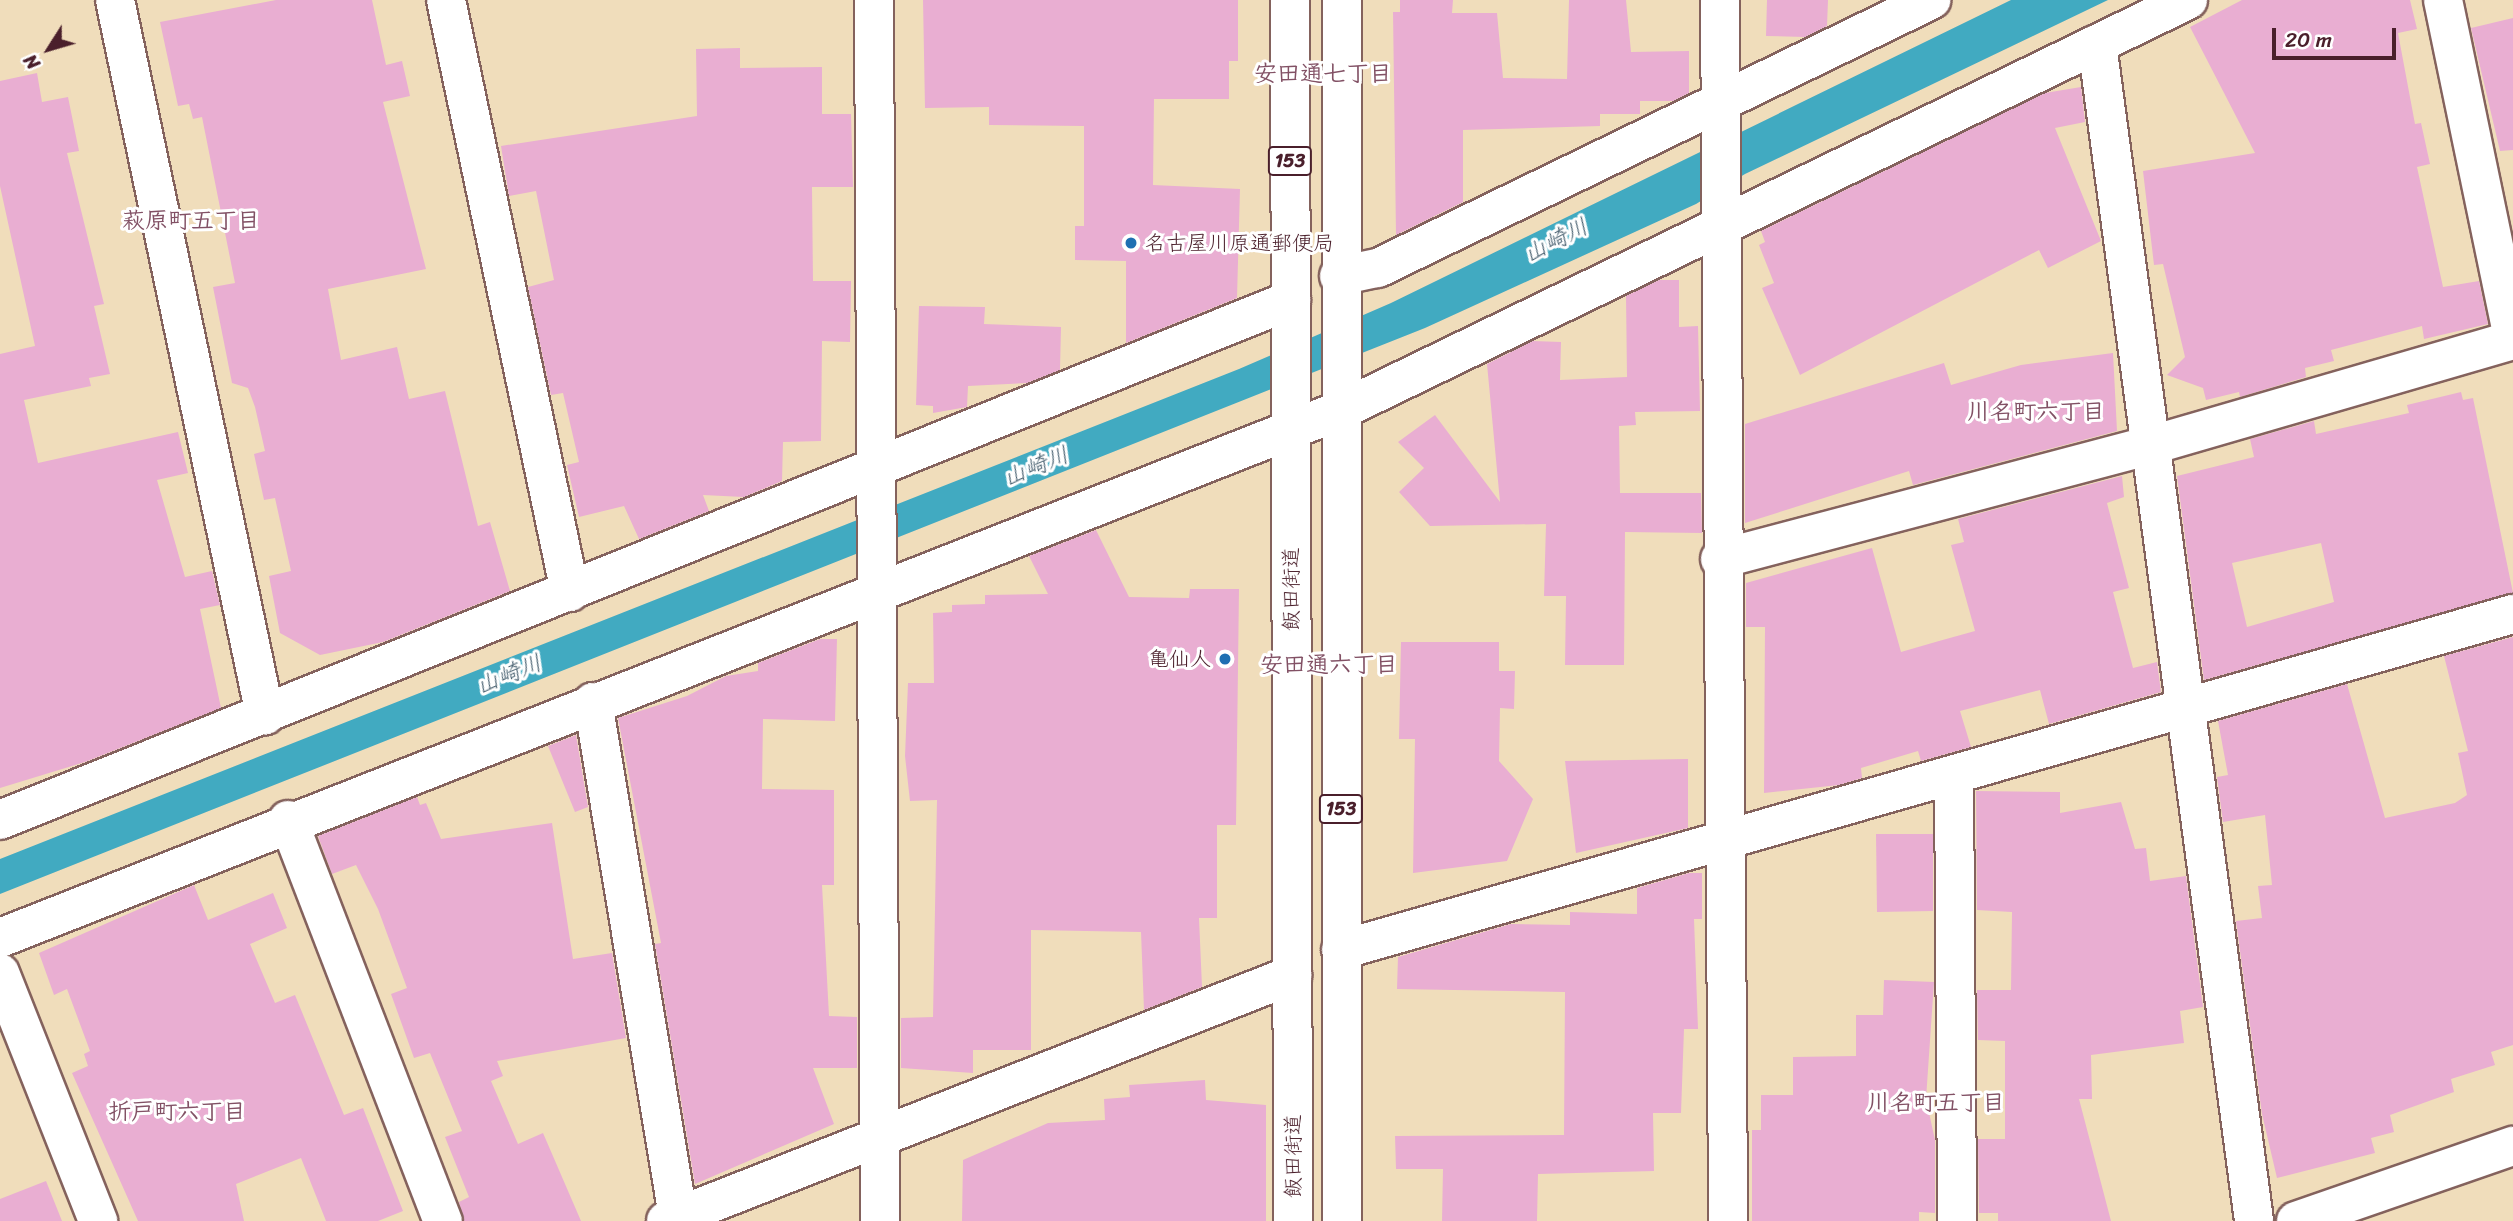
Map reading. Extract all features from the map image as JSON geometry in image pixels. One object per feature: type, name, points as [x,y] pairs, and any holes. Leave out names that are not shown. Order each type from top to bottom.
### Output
[{"type":"main road","points":[[116,0],[265,715]]},
{"type":"main road","points":[[446,0],[570,592]]},
{"type":"main road","points":[[874,0],[879,587],[880,1221]]},
{"type":"main road","name":"飯田街道","points":[[1290,0],[1293,1221]]},
{"type":"main road","name":"153","points":[[1342,0],[1339,288],[1342,1221]]},
{"type":"main road","points":[[1720,0],[1720,559],[1728,837],[1728,1221]]},
{"type":"main road","points":[[1339,288],[1931,0]]},
{"type":"main road","points":[[0,938],[288,820],[593,702],[1341,403],[2188,0]]},
{"type":"main road","points":[[1720,559],[2152,445],[2513,339],[2442,0]]},
{"type":"main road","points":[[2097,44],[2254,1221]]},
{"type":"main road","points":[[0,820],[876,471],[1291,311]]},
{"type":"main road","points":[[1341,950],[1728,837],[1954,778],[2513,614]]},
{"type":"main road","points":[[593,702],[672,1219],[1292,975]]},
{"type":"main road","points":[[1954,778],[1957,1221]]},
{"type":"main road","points":[[288,820],[443,1221]]},
{"type":"main road","points":[[0,973],[98,1221]]},
{"type":"main road","points":[[2296,1221],[2513,1146]]},
{"type":"water","name":"山崎川","points":[[2011,0],[2108,0],[1745,174],[1696,204],[1425,328],[0,894],[0,859],[1239,369],[1391,303]]},
{"type":"building","points":[[276,0],[372,0],[386,65],[402,61],[410,96],[383,102],[426,269],[328,289],[341,360],[397,347],[409,399],[445,391],[478,526],[490,522],[510,591],[383,642],[320,655],[280,633],[269,576],[291,571],[275,498],[264,500],[254,454],[265,451],[255,407],[248,388],[232,383],[213,287],[235,283],[202,117],[193,119],[189,104],[178,106],[160,22]]},
{"type":"building","points":[[923,0],[1238,0],[1238,61],[1229,61],[1229,99],[1154,99],[1153,185],[1240,189],[1237,298],[1126,343],[1126,261],[1075,260],[1075,226],[1084,226],[1084,126],[989,125],[989,107],[925,108]]},
{"type":"building","points":[[1400,0],[1453,0],[1452,13],[1497,13],[1503,78],[1567,79],[1569,0],[1626,0],[1631,52],[1689,51],[1689,93],[1673,101],[1640,101],[1640,114],[1600,114],[1600,126],[1463,130],[1463,202],[1396,235],[1393,12],[1400,12]]},
{"type":"building","points":[[1767,0],[1828,0],[1827,26],[1805,37],[1766,36]]},
{"type":"building","points":[[2242,0],[2410,0],[2417,29],[2398,33],[2415,124],[2421,123],[2430,164],[2417,167],[2443,287],[2479,281],[2488,324],[2424,339],[2422,326],[2331,350],[2334,361],[2305,368],[2306,377],[2240,397],[2239,392],[2206,400],[2203,388],[2167,375],[2185,357],[2163,264],[2154,265],[2143,171],[2255,153],[2190,27]]},
{"type":"building","points":[[2513,18],[2513,150],[2500,151],[2471,28]]},
{"type":"building","points":[[740,48],[740,68],[822,67],[822,114],[851,114],[853,187],[812,187],[813,281],[851,281],[850,342],[822,341],[821,441],[783,442],[782,481],[744,497],[703,495],[709,511],[639,539],[624,506],[579,517],[567,465],[579,462],[563,393],[551,395],[528,287],[554,280],[536,191],[509,196],[501,146],[697,116],[696,49]]},
{"type":"building","points":[[37,73],[42,102],[68,97],[79,151],[67,153],[104,304],[94,306],[110,374],[89,378],[91,386],[24,400],[38,463],[178,432],[188,473],[157,480],[185,577],[212,571],[220,605],[200,609],[221,708],[85,762],[0,788],[0,354],[35,346],[0,186],[0,81]]},
{"type":"building","points":[[2081,87],[2085,122],[2055,128],[2101,241],[2048,268],[2039,250],[1800,375],[1762,288],[1774,283],[1759,245],[1765,242],[1761,231],[2045,93]]},
{"type":"building","points":[[1659,280],[1679,280],[1679,327],[1698,326],[1700,411],[1635,412],[1636,425],[1619,426],[1620,493],[1701,493],[1702,533],[1625,532],[1624,665],[1565,665],[1566,596],[1544,596],[1546,524],[1430,526],[1399,492],[1424,468],[1398,442],[1435,415],[1500,502],[1487,364],[1533,341],[1561,342],[1560,380],[1627,377],[1626,296]]},
{"type":"building","points":[[919,306],[985,307],[984,324],[1061,327],[1060,370],[1027,383],[968,386],[967,407],[933,413],[933,406],[916,405]]},
{"type":"building","points":[[2113,353],[2117,431],[1913,485],[1909,471],[1745,523],[1745,424],[1944,363],[1951,385],[2021,365]]},
{"type":"building","points":[[2461,392],[2463,400],[2473,398],[2513,593],[2204,680],[2177,476],[2254,457],[2250,439],[2314,421],[2316,434],[2409,413],[2407,405]],"holes":[[[2321,543],[2334,602],[2247,627],[2232,563]]]},
{"type":"building","points":[[2122,476],[2124,497],[2107,503],[2129,588],[2113,592],[2133,668],[2157,662],[2161,692],[2049,724],[2040,690],[1960,711],[1971,747],[1921,761],[1918,751],[1861,768],[1862,778],[1839,785],[1764,793],[1765,627],[1746,627],[1746,583],[1872,548],[1901,652],[1975,631],[1951,545],[1964,542],[1958,519]]},
{"type":"building","points":[[1096,530],[1129,597],[1189,598],[1190,589],[1239,589],[1236,825],[1217,825],[1217,918],[1199,918],[1202,987],[1144,1010],[1141,932],[1031,930],[1031,1050],[973,1050],[973,1073],[901,1068],[901,1018],[933,1017],[937,800],[910,801],[905,756],[908,683],[934,683],[933,613],[952,612],[952,605],[985,604],[985,595],[1048,594],[1029,556]]},
{"type":"building","points":[[2513,637],[2513,1045],[2491,1052],[2495,1065],[2451,1079],[2454,1092],[2390,1115],[2394,1132],[2371,1138],[2375,1153],[2277,1178],[2262,1114],[2236,921],[2262,918],[2258,886],[2272,885],[2265,815],[2223,822],[2217,777],[2228,775],[2218,721],[2347,684],[2385,818],[2455,803],[2467,795],[2458,753],[2468,751],[2444,656]]},
{"type":"building","points":[[820,639],[837,639],[835,721],[763,719],[762,789],[834,790],[834,885],[822,885],[829,1016],[857,1017],[857,1068],[813,1068],[834,1124],[695,1184],[655,944],[661,943],[618,718],[687,696],[726,676],[758,671],[758,663]]},
{"type":"building","points":[[1401,642],[1499,642],[1499,671],[1515,671],[1514,709],[1500,708],[1499,761],[1533,799],[1507,861],[1413,873],[1415,739],[1399,739]]},
{"type":"building","points":[[576,735],[588,807],[575,812],[548,746]]},
{"type":"building","points":[[1688,759],[1688,828],[1576,853],[1565,761]]},
{"type":"building","points":[[1976,791],[2060,792],[2060,813],[2121,802],[2135,849],[2146,848],[2150,881],[2186,876],[2203,1007],[2180,1011],[2184,1043],[2091,1055],[2092,1099],[2079,1099],[2111,1221],[1998,1221],[1998,1213],[1979,1213],[1978,1139],[2005,1139],[2005,1041],[1978,1040],[1977,990],[2011,990],[2012,912],[1977,910]]},
{"type":"building","points":[[417,797],[420,805],[426,803],[441,839],[552,823],[573,959],[612,953],[626,1038],[497,1061],[503,1076],[491,1081],[518,1144],[543,1133],[581,1221],[464,1221],[459,1202],[469,1197],[445,1137],[462,1131],[430,1053],[414,1058],[391,994],[407,988],[378,909],[356,865],[332,874],[318,836]]},
{"type":"building","points":[[1876,834],[1933,834],[1933,911],[1877,912]]},
{"type":"building","points":[[1689,873],[1702,873],[1702,919],[1694,919],[1698,1029],[1684,1029],[1681,1113],[1653,1113],[1654,1171],[1538,1174],[1537,1221],[1442,1221],[1443,1169],[1396,1169],[1395,1136],[1564,1135],[1565,992],[1397,989],[1398,957],[1511,924],[1570,925],[1570,912],[1637,914],[1637,888]]},
{"type":"building","points":[[194,885],[208,920],[273,893],[287,928],[250,944],[275,1003],[295,995],[344,1115],[363,1108],[403,1211],[378,1221],[326,1221],[301,1158],[236,1184],[244,1221],[138,1221],[72,1073],[88,1066],[84,1054],[90,1051],[67,989],[54,995],[39,953]]},
{"type":"building","points":[[1884,980],[1934,982],[1926,1099],[1935,1140],[1935,1213],[1919,1212],[1919,1221],[1752,1221],[1752,1130],[1761,1130],[1761,1095],[1793,1095],[1793,1057],[1856,1056],[1856,1015],[1883,1015]]},
{"type":"building","points":[[1205,1080],[1206,1100],[1266,1105],[1266,1221],[962,1221],[963,1160],[1048,1123],[1105,1120],[1104,1099],[1130,1097],[1129,1085]]},
{"type":"building","points":[[46,1181],[62,1221],[0,1221],[0,1199]]},
{"type":"place","name":"名古屋川原通郵便局","points":[[1131,243]]},
{"type":"place","name":"亀仙人","points":[[1225,659]]},
{"type":"district","name":"安田通七丁目","points":[[1323,74]]},
{"type":"district","name":"萩原町五丁目","points":[[191,221]]},
{"type":"district","name":"川名町六丁目","points":[[2036,412]]},
{"type":"district","name":"安田通六丁目","points":[[1329,665]]},
{"type":"district","name":"川名町五丁目","points":[[1936,1103]]},
{"type":"district","name":"折戸町六丁目","points":[[177,1112]]}]
